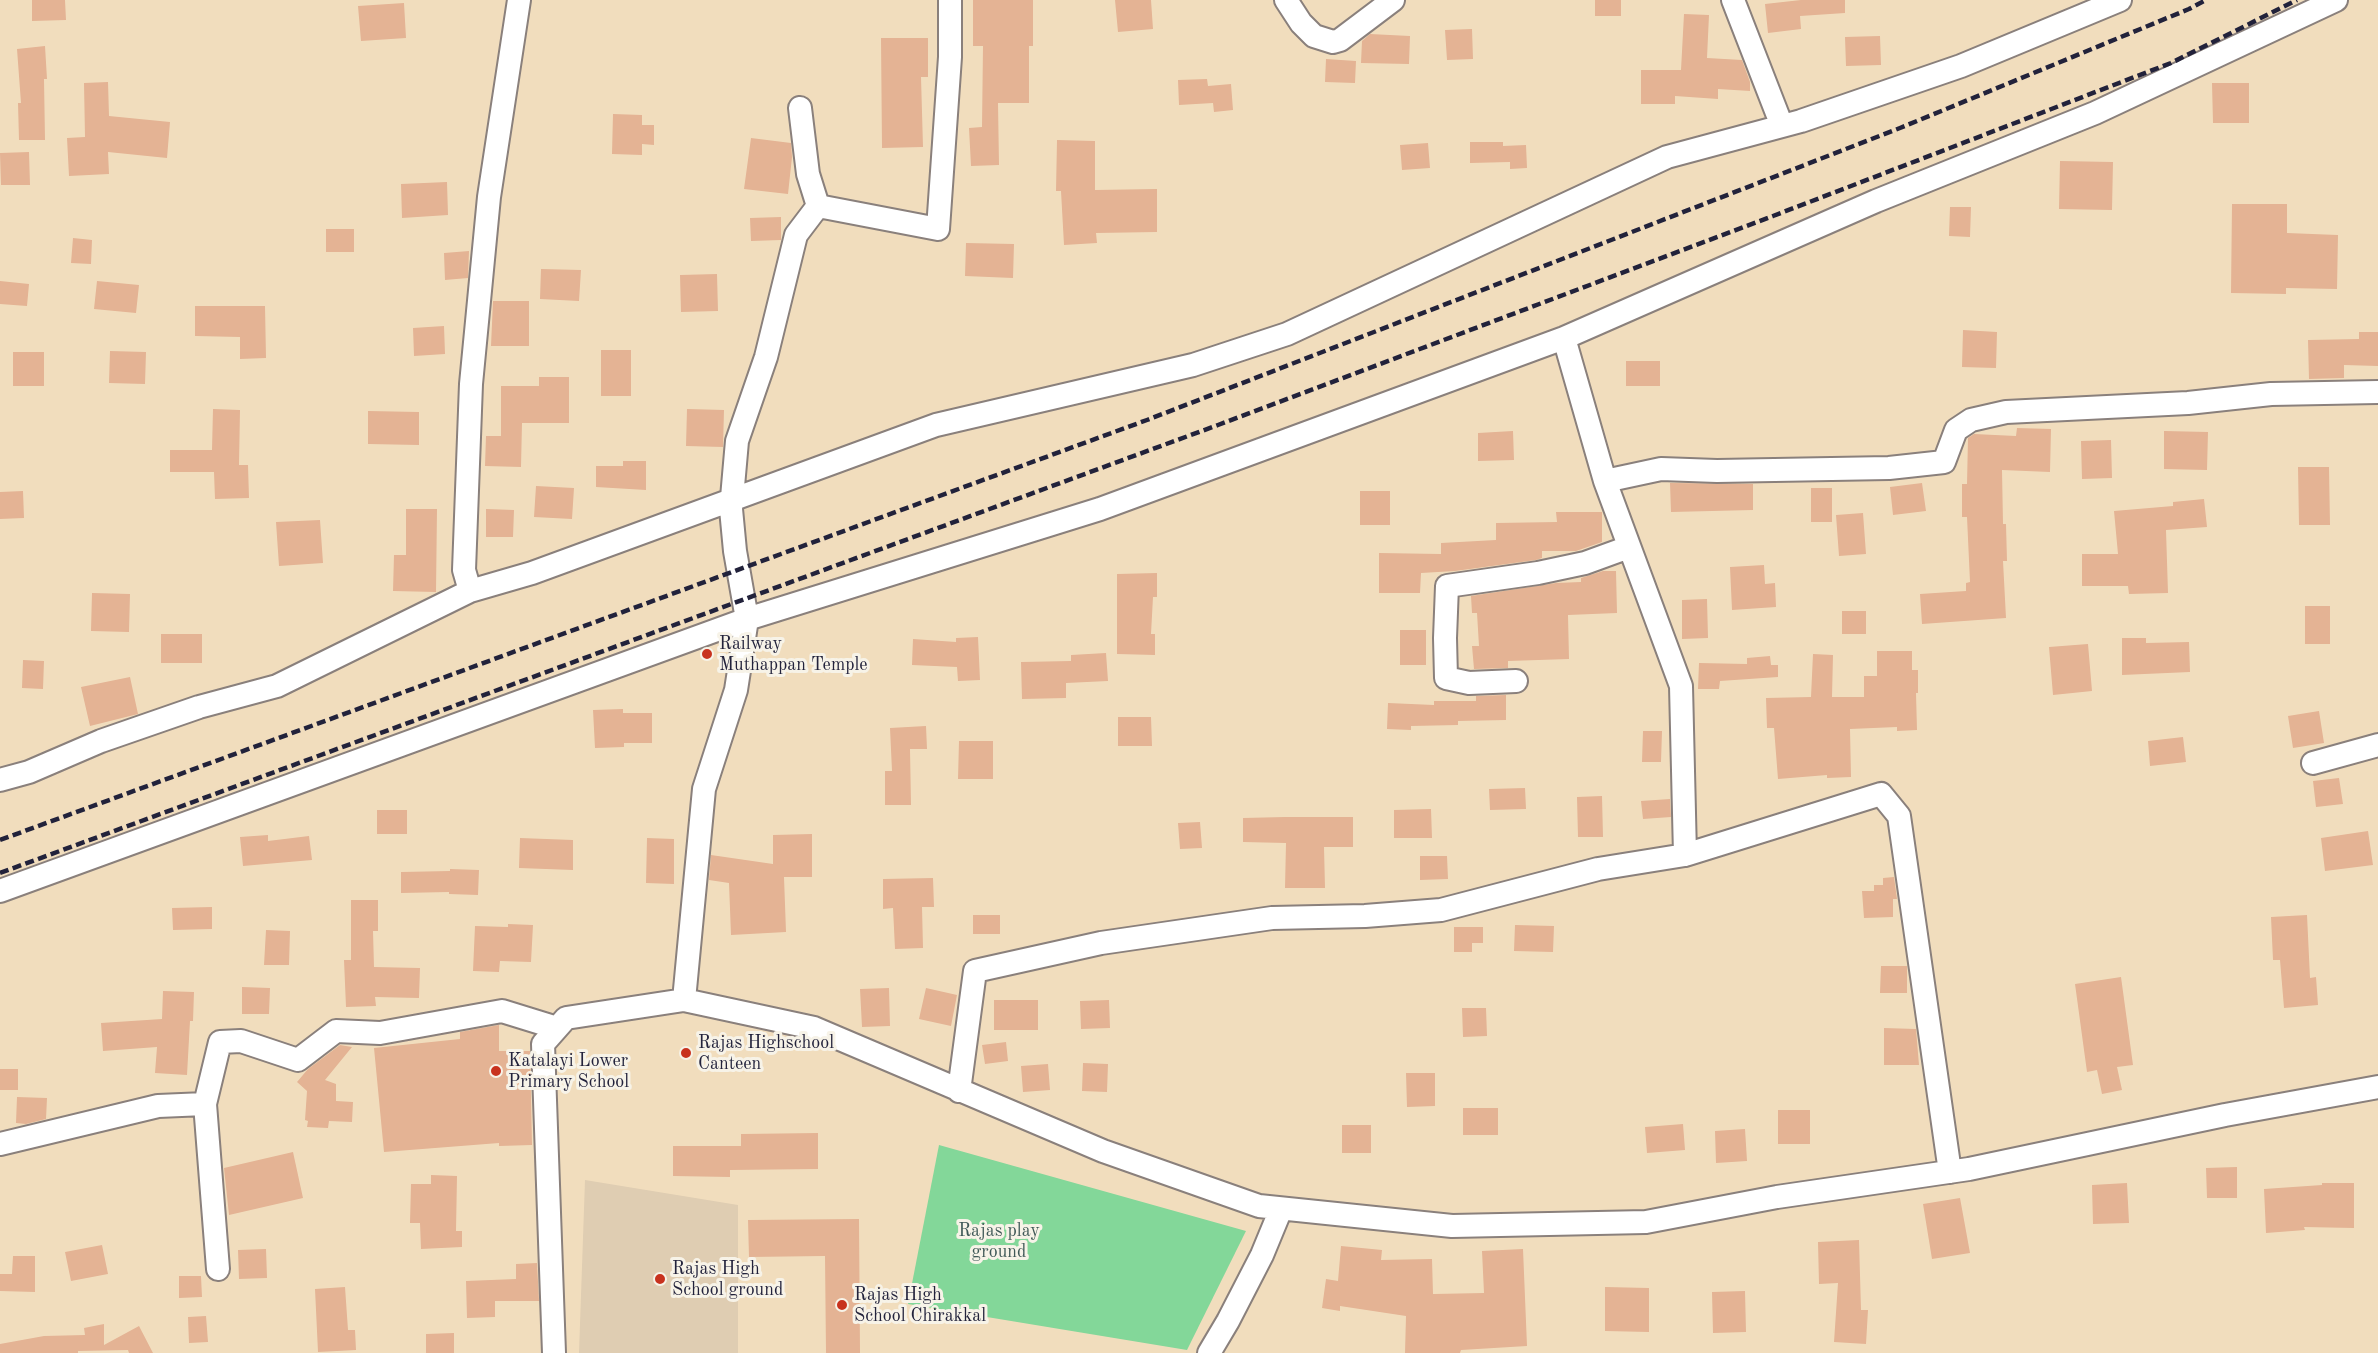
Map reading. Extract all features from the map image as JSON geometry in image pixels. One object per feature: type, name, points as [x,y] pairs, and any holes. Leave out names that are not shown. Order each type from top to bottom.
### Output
[{"type":"street","points":[[470,591],[464,570],[471,384],[489,197],[519,0]]},
{"type":"street","points":[[818,206],[938,229],[950,57],[950,0]]},
{"type":"street","points":[[1286,0],[1301,23],[1314,36],[1333,42],[1340,40],[1393,0]]},
{"type":"street","points":[[1733,0],[1782,126]]},
{"type":"street","points":[[0,780],[29,772],[101,741],[199,707],[277,686],[470,591],[532,573],[936,425],[1193,365],[1287,334],[1667,157],[1782,126],[1961,66],[2120,0]]},
{"type":"street","points":[[0,891],[747,619],[1101,509],[1564,338],[1876,201],[2095,113],[2336,0]]},
{"type":"street","points":[[800,108],[808,174],[818,206]]},
{"type":"street","points":[[684,1000],[704,789],[736,690],[747,619],[735,551],[732,501],[737,441],[766,357],[796,235],[818,206]]},
{"type":"street","points":[[1564,338],[1605,481],[1681,686],[1685,855]]},
{"type":"street","points":[[1605,481],[1660,469],[1727,471],[1878,468],[1944,462],[1956,430],[1971,420],[2006,412],[2188,403],[2271,394],[2378,392]]},
{"type":"street","points":[[1516,681],[1469,683],[1446,678],[1447,586],[1561,568],[1584,563],[1629,547]]},
{"type":"street","points":[[2313,763],[2378,745]]},
{"type":"street","points":[[959,1091],[975,971],[1101,943],[1250,921],[1441,910],[1598,869],[1685,855],[1881,794],[1899,816],[1950,1172]]},
{"type":"street","points":[[554,1353],[543,1044],[566,1018],[684,1000],[814,1028],[1103,1151],[1259,1206],[1452,1226],[1646,1222],[1777,1197],[1950,1172],[2225,1115],[2378,1087]]},
{"type":"street","points":[[218,1269],[205,1104],[220,1042],[241,1041],[298,1060],[336,1031],[380,1033],[502,1011],[557,1028]]},
{"type":"street","points":[[0,1144],[158,1106],[205,1104]]},
{"type":"street","points":[[1209,1353],[1262,1255],[1281,1209]]},
{"type":"shaded area","name":"Rajas High School ground","points":[[585,1180],[738,1205],[738,1353],[579,1353]]},
{"type":"green space","name":"Rajas play ground","points":[[939,1145],[1246,1231],[1187,1350],[908,1304]]},
{"type":"building","points":[[32,0],[65,0],[66,20],[32,21]]},
{"type":"building","points":[[973,0],[1033,0],[1033,46],[1029,46],[1029,103],[998,103],[999,165],[971,166],[969,128],[982,127],[983,46],[973,46]]},
{"type":"building","points":[[1115,0],[1151,0],[1153,29],[1118,32]]},
{"type":"building","points":[[1595,0],[1621,0],[1621,16],[1595,16]]},
{"type":"building","points":[[1801,0],[1845,0],[1845,13],[1800,16],[1801,29],[1768,33],[1765,4]]},
{"type":"building","points":[[404,3],[406,38],[361,41],[358,6]]},
{"type":"building","points":[[1684,14],[1709,15],[1707,58],[1742,60],[1750,82],[1750,91],[1718,89],[1718,99],[1675,96],[1675,104],[1641,104],[1641,70],[1681,70]]},
{"type":"building","points":[[1472,29],[1473,59],[1447,60],[1445,30]]},
{"type":"building","points":[[1370,34],[1410,36],[1409,64],[1361,63],[1362,41]]},
{"type":"building","points":[[1880,36],[1881,65],[1846,66],[1845,37]]},
{"type":"building","points":[[881,38],[928,38],[928,77],[921,77],[923,147],[882,148]]},
{"type":"building","points":[[45,46],[47,79],[44,79],[45,140],[19,140],[18,103],[21,103],[17,49]]},
{"type":"building","points":[[1326,59],[1356,61],[1355,83],[1325,82]]},
{"type":"building","points":[[1207,79],[1208,86],[1231,84],[1233,110],[1214,112],[1213,103],[1179,105],[1178,80]]},
{"type":"building","points":[[108,82],[109,116],[170,122],[167,158],[108,152],[109,174],[69,176],[67,138],[85,137],[84,83]]},
{"type":"building","points":[[2212,83],[2249,83],[2249,123],[2213,123]]},
{"type":"building","points":[[613,114],[642,115],[642,125],[654,125],[654,145],[642,144],[642,155],[612,154]]},
{"type":"building","points":[[751,138],[791,143],[792,157],[788,194],[744,189]]},
{"type":"building","points":[[1057,140],[1095,141],[1095,190],[1157,189],[1157,232],[1096,233],[1097,243],[1064,245],[1061,191],[1056,191]]},
{"type":"building","points":[[1470,142],[1503,142],[1503,146],[1526,145],[1527,168],[1510,169],[1510,162],[1470,163]]},
{"type":"building","points":[[1428,143],[1430,168],[1402,170],[1400,145]]},
{"type":"building","points":[[29,152],[30,185],[1,185],[0,153]]},
{"type":"building","points":[[2060,161],[2113,162],[2112,210],[2059,209]]},
{"type":"building","points":[[447,182],[448,215],[402,218],[401,184]]},
{"type":"building","points":[[2232,204],[2287,204],[2287,233],[2338,235],[2337,289],[2286,288],[2286,294],[2231,293]]},
{"type":"building","points":[[1950,207],[1971,207],[1970,237],[1949,236]]},
{"type":"building","points":[[781,217],[781,240],[751,241],[750,218]]},
{"type":"building","points":[[326,229],[354,229],[354,252],[326,252]]},
{"type":"building","points":[[73,238],[92,240],[91,264],[71,263]]},
{"type":"building","points":[[966,243],[1014,244],[1013,278],[965,276]]},
{"type":"building","points":[[469,251],[468,278],[445,280],[444,253]]},
{"type":"building","points":[[541,269],[581,270],[579,301],[540,299]]},
{"type":"building","points":[[717,274],[718,311],[681,312],[680,275]]},
{"type":"building","points":[[0,281],[29,284],[27,306],[0,304]]},
{"type":"building","points":[[97,281],[139,285],[136,313],[94,309]]},
{"type":"building","points":[[493,301],[529,301],[529,346],[491,346]]},
{"type":"building","points":[[195,306],[265,306],[266,358],[240,359],[240,337],[195,336]]},
{"type":"building","points":[[444,326],[445,354],[414,356],[413,328]]},
{"type":"building","points":[[1963,330],[1997,332],[1996,368],[1962,367]]},
{"type":"building","points":[[2359,332],[2378,332],[2378,366],[2344,365],[2344,378],[2309,379],[2308,340],[2359,339]]},
{"type":"building","points":[[601,350],[631,350],[631,396],[601,396]]},
{"type":"building","points":[[110,351],[146,352],[145,384],[109,383]]},
{"type":"building","points":[[13,352],[44,352],[44,386],[13,386]]},
{"type":"building","points":[[1626,361],[1660,361],[1660,386],[1626,386]]},
{"type":"building","points":[[539,377],[569,377],[569,423],[522,423],[521,467],[485,466],[486,436],[501,436],[501,386],[539,386]]},
{"type":"building","points":[[213,409],[240,410],[239,465],[248,465],[249,498],[215,499],[214,472],[170,472],[170,450],[212,450]]},
{"type":"building","points":[[687,409],[724,410],[723,447],[686,446]]},
{"type":"building","points":[[368,411],[419,412],[419,445],[368,444]]},
{"type":"building","points":[[2017,428],[2051,429],[2050,472],[2002,470],[2003,524],[2006,524],[2007,561],[2003,561],[2006,618],[1922,624],[1920,594],[1966,591],[1966,583],[1970,582],[1967,517],[1962,517],[1962,484],[1967,484],[1968,438],[1974,434],[2016,436]]},
{"type":"building","points":[[1513,431],[1514,460],[1478,461],[1478,433]]},
{"type":"building","points":[[2164,431],[2208,432],[2207,470],[2164,469]]},
{"type":"building","points":[[2111,440],[2112,478],[2082,479],[2081,441]]},
{"type":"building","points":[[623,461],[646,461],[646,490],[596,487],[596,466],[623,466]]},
{"type":"building","points":[[2298,467],[2329,467],[2330,525],[2299,525]]},
{"type":"building","points":[[1670,483],[1753,484],[1753,510],[1671,512]]},
{"type":"building","points":[[1922,483],[1926,511],[1893,515],[1890,487]]},
{"type":"building","points":[[536,486],[574,488],[572,519],[534,517]]},
{"type":"building","points":[[1811,488],[1832,488],[1832,522],[1811,522]]},
{"type":"building","points":[[23,491],[24,518],[0,519],[0,492]]},
{"type":"building","points":[[1360,491],[1390,491],[1390,525],[1360,525]]},
{"type":"building","points":[[2204,499],[2207,527],[2166,530],[2168,593],[2129,594],[2128,586],[2082,586],[2082,554],[2118,554],[2114,511],[2173,506],[2173,502]]},
{"type":"building","points":[[406,509],[437,509],[436,592],[393,591],[394,555],[406,555]]},
{"type":"building","points":[[486,509],[514,510],[513,537],[486,537]]},
{"type":"building","points":[[1556,512],[1602,512],[1602,542],[1576,551],[1542,551],[1542,558],[1536,560],[1455,571],[1421,573],[1420,593],[1379,593],[1379,553],[1441,554],[1441,543],[1496,540],[1496,523],[1557,522]]},
{"type":"building","points":[[1863,513],[1866,554],[1839,556],[1836,515]]},
{"type":"building","points":[[320,520],[323,563],[279,566],[276,522]]},
{"type":"building","points":[[1764,565],[1765,584],[1775,583],[1776,607],[1732,610],[1730,567]]},
{"type":"building","points":[[1603,571],[1616,571],[1617,613],[1568,615],[1569,659],[1508,661],[1508,668],[1474,669],[1472,646],[1479,646],[1477,613],[1472,613],[1471,596],[1556,583],[1581,582],[1581,578]]},
{"type":"building","points":[[1157,573],[1157,597],[1153,597],[1151,634],[1155,634],[1155,655],[1117,654],[1117,574]]},
{"type":"building","points":[[92,593],[130,594],[129,632],[91,631]]},
{"type":"building","points":[[1707,599],[1708,638],[1682,639],[1682,600]]},
{"type":"building","points":[[2305,606],[2330,606],[2330,644],[2305,644]]},
{"type":"building","points":[[1842,611],[1866,611],[1866,634],[1842,634]]},
{"type":"building","points":[[1400,630],[1426,630],[1426,665],[1400,665]]},
{"type":"building","points":[[161,634],[202,634],[202,663],[161,663]]},
{"type":"building","points":[[978,637],[980,680],[958,681],[957,667],[912,665],[913,639],[956,642],[956,638]]},
{"type":"building","points":[[2122,638],[2146,638],[2146,643],[2189,642],[2190,672],[2122,675]]},
{"type":"building","points":[[2088,644],[2092,691],[2053,695],[2049,647]]},
{"type":"building","points":[[1877,651],[1912,651],[1912,670],[1918,670],[1917,730],[1897,731],[1897,727],[1850,729],[1851,777],[1827,778],[1827,775],[1778,779],[1774,728],[1767,728],[1766,698],[1811,697],[1813,654],[1833,655],[1832,697],[1864,697],[1864,676],[1877,676]]},
{"type":"building","points":[[1106,653],[1108,681],[1066,683],[1066,698],[1022,699],[1021,662],[1071,661],[1071,655]]},
{"type":"building","points":[[1770,656],[1771,665],[1778,665],[1778,677],[1720,681],[1719,689],[1698,689],[1699,663],[1747,664],[1747,658]]},
{"type":"building","points":[[23,660],[44,661],[43,689],[22,688]]},
{"type":"building","points":[[130,677],[138,714],[90,726],[81,687]]},
{"type":"building","points":[[1506,695],[1506,720],[1458,721],[1458,725],[1411,726],[1411,730],[1387,729],[1388,703],[1434,705],[1434,701],[1476,701],[1476,696]]},
{"type":"building","points":[[623,709],[623,713],[652,713],[652,743],[624,743],[624,747],[595,748],[593,710]]},
{"type":"building","points":[[2319,711],[2324,743],[2293,748],[2288,716]]},
{"type":"building","points":[[1118,717],[1151,717],[1152,746],[1118,746]]},
{"type":"building","points":[[926,726],[927,749],[910,749],[911,805],[885,805],[885,771],[892,771],[890,728]]},
{"type":"building","points":[[1643,731],[1662,731],[1661,762],[1642,762]]},
{"type":"building","points":[[2183,737],[2186,762],[2150,766],[2148,741]]},
{"type":"building","points":[[959,741],[993,741],[993,779],[958,779]]},
{"type":"building","points":[[2339,778],[2343,804],[2316,807],[2313,781]]},
{"type":"building","points":[[1525,788],[1526,809],[1490,810],[1489,789]]},
{"type":"building","points":[[1602,796],[1603,837],[1578,837],[1577,797]]},
{"type":"building","points":[[1670,799],[1671,817],[1643,819],[1641,801]]},
{"type":"building","points":[[1431,809],[1432,838],[1394,838],[1394,810]]},
{"type":"building","points":[[377,810],[407,810],[407,834],[377,834]]},
{"type":"building","points":[[1353,817],[1353,847],[1324,847],[1325,888],[1285,888],[1286,843],[1243,842],[1243,818]]},
{"type":"building","points":[[1200,822],[1202,848],[1180,849],[1178,823]]},
{"type":"building","points":[[2368,831],[2373,865],[2325,871],[2321,838]]},
{"type":"building","points":[[812,834],[812,877],[784,877],[786,932],[731,935],[729,883],[709,880],[711,855],[773,864],[773,835]]},
{"type":"building","points":[[268,835],[268,841],[309,836],[312,860],[243,866],[240,837]]},
{"type":"building","points":[[520,838],[573,840],[573,870],[519,868]]},
{"type":"building","points":[[647,838],[674,839],[674,884],[646,883]]},
{"type":"building","points":[[1420,856],[1447,856],[1448,879],[1420,880]]},
{"type":"building","points":[[450,869],[479,870],[478,895],[449,894],[449,892],[401,893],[401,872],[450,871]]},
{"type":"building","points":[[1894,877],[1897,899],[1893,899],[1893,917],[1864,918],[1862,891],[1874,891],[1874,885],[1883,885],[1883,878]]},
{"type":"building","points":[[933,878],[934,907],[922,907],[923,948],[895,949],[893,908],[883,909],[883,879]]},
{"type":"building","points":[[351,900],[378,900],[378,931],[373,931],[374,967],[420,968],[419,998],[375,997],[376,1006],[346,1007],[344,960],[351,960]]},
{"type":"building","points":[[212,907],[212,929],[173,930],[172,908]]},
{"type":"building","points":[[973,915],[1000,915],[1000,934],[973,934]]},
{"type":"building","points":[[2307,915],[2310,978],[2316,977],[2318,1005],[2284,1008],[2280,960],[2273,960],[2271,917]]},
{"type":"building","points":[[508,924],[533,925],[531,962],[500,961],[499,972],[473,971],[475,926],[508,927]]},
{"type":"building","points":[[1515,925],[1554,926],[1553,952],[1514,951]]},
{"type":"building","points":[[1454,927],[1483,927],[1483,943],[1472,943],[1472,952],[1454,952]]},
{"type":"building","points":[[266,930],[290,931],[289,965],[264,965]]},
{"type":"building","points":[[1881,966],[1907,966],[1907,993],[1880,993]]},
{"type":"building","points":[[2121,977],[2133,1065],[2117,1067],[2122,1090],[2102,1094],[2097,1070],[2087,1072],[2075,984]]},
{"type":"building","points":[[242,987],[270,988],[269,1014],[242,1014]]},
{"type":"building","points":[[889,988],[890,1026],[862,1027],[860,989]]},
{"type":"building","points":[[926,988],[957,995],[951,1026],[919,1019]]},
{"type":"building","points":[[163,991],[194,992],[187,1075],[155,1073],[157,1047],[103,1051],[101,1023],[162,1019]]},
{"type":"building","points":[[994,1000],[1038,1000],[1038,1030],[994,1030]]},
{"type":"building","points":[[1109,1000],[1110,1028],[1081,1029],[1080,1001]]},
{"type":"building","points":[[1462,1008],[1486,1008],[1487,1036],[1463,1037]]},
{"type":"building","points":[[499,1025],[499,1051],[530,1051],[532,1145],[499,1146],[499,1143],[384,1152],[374,1048],[460,1039],[460,1032]]},
{"type":"building","points":[[1884,1028],[1916,1029],[1919,1065],[1884,1065]]},
{"type":"building","points":[[1006,1042],[1008,1061],[985,1064],[982,1045]]},
{"type":"building","points":[[340,1045],[352,1047],[325,1080],[336,1084],[336,1101],[353,1102],[352,1122],[329,1121],[328,1128],[307,1127],[308,1121],[305,1120],[307,1091],[297,1082],[308,1069]]},
{"type":"building","points":[[1083,1063],[1108,1064],[1107,1092],[1082,1091]]},
{"type":"building","points":[[1048,1064],[1050,1090],[1023,1092],[1021,1066]]},
{"type":"building","points":[[0,1069],[18,1069],[18,1090],[0,1090]]},
{"type":"building","points":[[1406,1073],[1435,1073],[1435,1106],[1407,1107]]},
{"type":"building","points":[[17,1097],[47,1098],[46,1119],[26,1124],[16,1123]]},
{"type":"building","points":[[1463,1108],[1498,1108],[1498,1135],[1463,1135]]},
{"type":"building","points":[[1778,1110],[1810,1110],[1810,1144],[1778,1144]]},
{"type":"building","points":[[1683,1124],[1685,1150],[1647,1153],[1645,1127]]},
{"type":"building","points":[[1342,1125],[1371,1125],[1371,1153],[1342,1153]]},
{"type":"building","points":[[1745,1129],[1747,1161],[1716,1163],[1715,1131]]},
{"type":"building","points":[[818,1133],[818,1169],[730,1170],[730,1177],[673,1176],[673,1146],[741,1146],[741,1134]]},
{"type":"building","points":[[293,1152],[303,1198],[229,1215],[224,1168]]},
{"type":"building","points":[[2237,1167],[2237,1198],[2207,1198],[2206,1168]]},
{"type":"building","points":[[431,1175],[457,1176],[456,1231],[462,1231],[462,1247],[421,1249],[420,1223],[410,1223],[411,1184],[431,1184]]},
{"type":"building","points":[[2127,1183],[2129,1223],[2093,1224],[2092,1185]]},
{"type":"building","points":[[2322,1183],[2354,1183],[2354,1228],[2304,1227],[2305,1230],[2266,1233],[2264,1189],[2322,1185]]},
{"type":"building","points":[[1960,1198],[1970,1253],[1932,1259],[1923,1204]]},
{"type":"building","name":"Rajas High School Chirakkal","points":[[859,1219],[860,1353],[826,1353],[825,1256],[749,1257],[748,1220]]},
{"type":"building","points":[[1859,1240],[1861,1310],[1868,1310],[1866,1344],[1834,1342],[1838,1283],[1819,1284],[1818,1242]]},
{"type":"building","points":[[102,1245],[108,1274],[71,1281],[65,1252]]},
{"type":"building","points":[[1341,1246],[1382,1250],[1381,1260],[1432,1259],[1433,1294],[1484,1293],[1482,1251],[1523,1249],[1527,1346],[1461,1350],[1460,1353],[1405,1353],[1406,1316],[1340,1306],[1340,1311],[1322,1308],[1326,1279],[1338,1281]]},
{"type":"building","points":[[266,1249],[267,1278],[239,1279],[238,1250]]},
{"type":"building","points":[[13,1256],[35,1256],[35,1292],[0,1291],[0,1274],[12,1274]]},
{"type":"building","points":[[537,1263],[539,1301],[495,1301],[495,1317],[467,1318],[466,1281],[516,1279],[516,1264]]},
{"type":"building","points":[[179,1276],[201,1276],[202,1297],[179,1298]]},
{"type":"building","points":[[345,1287],[348,1330],[355,1330],[356,1350],[318,1352],[315,1289]]},
{"type":"building","points":[[1605,1287],[1649,1288],[1649,1332],[1605,1331]]},
{"type":"building","points":[[1745,1291],[1746,1332],[1713,1333],[1712,1292]]},
{"type":"building","points":[[206,1316],[208,1342],[189,1343],[188,1317]]},
{"type":"building","points":[[104,1324],[104,1345],[139,1326],[153,1353],[129,1353],[128,1350],[78,1351],[78,1353],[0,1353],[0,1344],[44,1336],[85,1335],[84,1328]]},
{"type":"building","points":[[454,1333],[454,1353],[426,1353],[426,1334]]},
{"type":"railway","points":[[0,840],[1147,420],[1900,128],[2206,0]]},
{"type":"railway","points":[[0,873],[1218,425],[1773,216],[2171,63],[2297,0]]},
{"type":"place","name":"Railway Muthappan Temple","points":[[707,654]]},
{"type":"place","name":"Rajas Highschool Canteen","points":[[686,1053]]},
{"type":"place","name":"Katalayi Lower Primary School","points":[[496,1071]]},
{"type":"place","name":"Rajas High School ground","points":[[660,1279]]},
{"type":"place","name":"Rajas High School Chirakkal","points":[[842,1305]]}]
